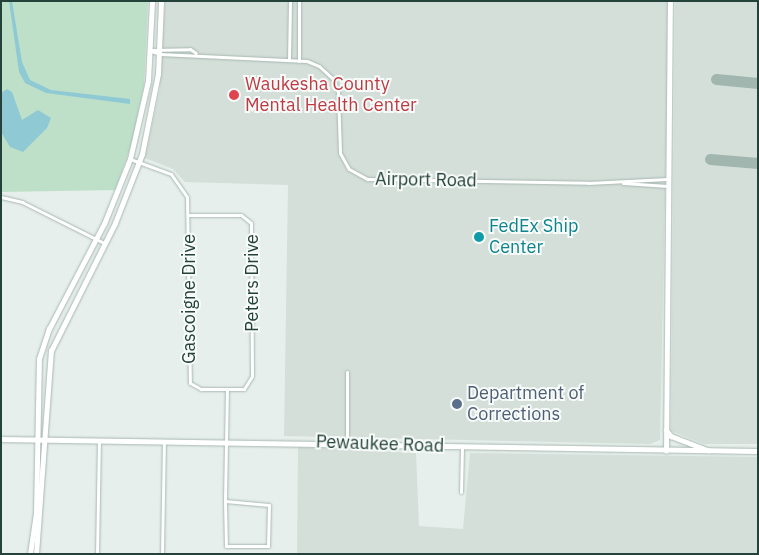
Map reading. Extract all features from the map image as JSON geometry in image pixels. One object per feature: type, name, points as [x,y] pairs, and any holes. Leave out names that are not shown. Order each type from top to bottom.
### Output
[{"type":"street","points":[[30,554],[35,532],[36,408],[40,356],[49,328],[96,240],[130,159],[148,85],[152,1]]},
{"type":"street","points":[[36,554],[46,440],[49,358],[60,328],[120,212],[139,161],[156,87],[161,48],[162,1]]},
{"type":"street","points":[[289,60],[290,1]]},
{"type":"street","points":[[299,1],[299,61]]},
{"type":"street","points":[[666,451],[670,1]]},
{"type":"street","points":[[289,14],[298,14]]},
{"type":"street","name":"Airport Road","points":[[151,50],[161,48],[190,49],[197,54]]},
{"type":"street","name":"Airport Road","points":[[151,50],[160,54],[197,54],[289,60],[319,66],[334,81],[339,96],[340,153],[349,169],[362,178],[623,182],[668,186]]},
{"type":"street","points":[[148,85],[156,87]]},
{"type":"street","name":"Gascoigne Drive","points":[[130,159],[139,161],[177,178],[186,191],[189,214],[189,379],[197,389],[227,389]]},
{"type":"street","name":"Airport Road","points":[[623,182],[668,179]]},
{"type":"street","points":[[1,197],[22,202],[104,244]]},
{"type":"street","points":[[111,208],[120,212]]},
{"type":"street","name":"Peters Drive","points":[[189,214],[244,216],[252,225],[251,380],[244,389],[227,389]]},
{"type":"street","points":[[40,356],[49,358]]},
{"type":"street","points":[[347,372],[347,443]]},
{"type":"street","points":[[225,502],[269,505],[268,546],[226,546],[225,502],[227,389]]},
{"type":"street","points":[[36,408],[46,408]]},
{"type":"street","points":[[666,429],[671,436],[709,451]]},
{"type":"street","name":"Pewaukee Road","points":[[1,439],[226,441],[666,451],[758,451]]},
{"type":"street","points":[[97,554],[98,441]]},
{"type":"street","points":[[162,554],[164,441]]},
{"type":"street","points":[[461,492],[462,447]]},
{"type":"shaded area","points":[[165,1],[669,1],[660,440],[650,444],[284,436],[288,185],[185,182],[173,169],[145,158],[160,89]]},
{"type":"shaded area","points":[[675,1],[758,1],[758,444],[704,444],[671,431]]},
{"type":"shaded area","points":[[298,447],[416,453],[419,526],[463,529],[470,453],[758,457],[758,554],[297,554]]},
{"type":"green space","points":[[1,1],[148,1],[144,85],[131,146],[115,190],[1,192]]},
{"type":"water","points":[[9,1],[12,1],[22,62],[30,80],[51,90],[130,99],[130,104],[46,93],[25,83],[19,72]]},
{"type":"water","points":[[7,89],[12,92],[22,120],[38,110],[51,118],[47,128],[23,152],[10,147],[1,132],[1,93]]},
{"type":"taxiway","points":[[716,79],[758,83]]},
{"type":"taxiway","points":[[710,159],[758,163]]},
{"type":"place","name":"Waukesha County Mental Health Center","points":[[234,95]]},
{"type":"place","name":"FedEx Ship Center","points":[[479,237]]},
{"type":"place","name":"Department of Corrections","points":[[457,404]]}]
